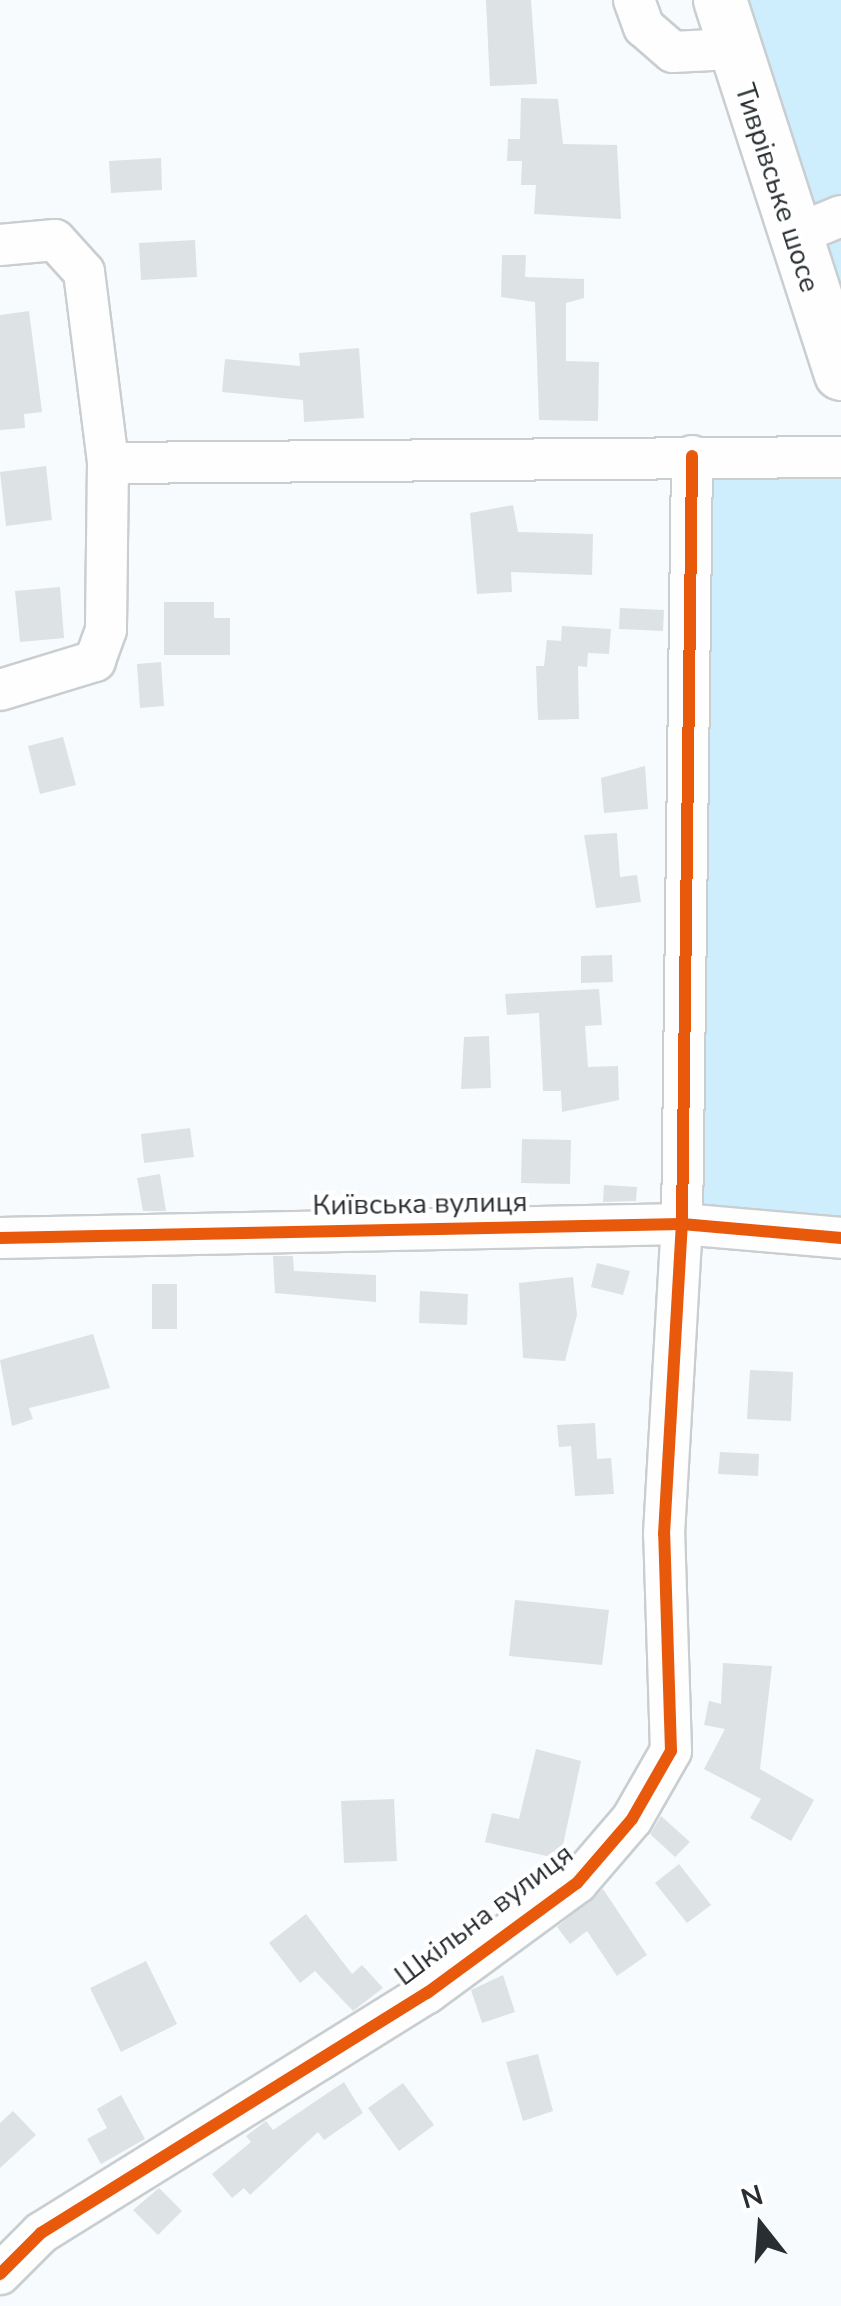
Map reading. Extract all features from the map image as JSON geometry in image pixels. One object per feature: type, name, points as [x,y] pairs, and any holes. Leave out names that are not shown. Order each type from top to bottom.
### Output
[{"type":"main road","name":"Тиврівське шосе","points":[[725,25],[841,374]]},
{"type":"street","points":[[634,0],[644,27],[673,52],[725,25]]},
{"type":"street","points":[[793,236],[841,216]]},
{"type":"street","points":[[0,245],[55,240],[84,272],[108,463],[106,630],[94,661],[0,690]]},
{"type":"street","name":"Шкільна вулиця","points":[[0,2274],[41,2233],[168,2149],[428,1993],[577,1883],[632,1819],[671,1752],[664,1534],[682,1224],[692,456]]},
{"type":"street","points":[[108,463],[841,457]]},
{"type":"street","name":"Київська вулиця","points":[[0,1238],[682,1224],[841,1238]]},
{"type":"shaded area","points":[[720,0],[841,0],[841,374]]},
{"type":"shaded area","points":[[692,456],[841,457],[841,1238],[682,1224]]},
{"type":"building","points":[[486,0],[531,0],[537,84],[490,86]]},
{"type":"building","points":[[521,98],[558,99],[563,144],[617,145],[621,219],[534,214],[536,185],[521,185],[522,161],[507,161],[508,139],[520,139]]},
{"type":"building","points":[[161,158],[162,190],[111,193],[109,161]]},
{"type":"building","points":[[195,240],[197,277],[141,280],[139,243]]},
{"type":"building","points":[[502,255],[526,255],[525,277],[584,279],[584,298],[566,303],[566,361],[599,362],[598,421],[539,420],[535,302],[501,297]]},
{"type":"building","points":[[29,311],[42,412],[24,414],[25,428],[0,430],[0,315]]},
{"type":"building","points":[[359,348],[364,418],[304,422],[303,400],[222,392],[225,359],[300,366],[299,353]]},
{"type":"building","points":[[46,466],[52,520],[6,526],[0,472]]},
{"type":"building","points":[[513,505],[518,532],[593,534],[592,575],[511,572],[512,592],[477,594],[470,513]]},
{"type":"building","points":[[60,587],[64,638],[20,642],[15,591]]},
{"type":"building","points":[[164,602],[214,602],[214,618],[230,618],[230,655],[164,655]]},
{"type":"building","points":[[620,608],[664,610],[663,631],[619,629]]},
{"type":"building","points":[[562,626],[611,629],[609,654],[588,653],[587,667],[578,666],[579,719],[538,720],[536,666],[544,666],[547,640],[561,641]]},
{"type":"building","points":[[161,662],[164,706],[140,708],[137,664]]},
{"type":"building","points":[[63,737],[76,785],[40,794],[28,746]]},
{"type":"building","points":[[645,766],[648,809],[604,813],[601,778]]},
{"type":"building","points":[[617,833],[620,877],[637,875],[641,902],[596,908],[584,835]]},
{"type":"building","points":[[612,955],[613,982],[581,983],[581,956]]},
{"type":"building","points":[[599,989],[602,1025],[585,1026],[588,1067],[618,1066],[619,1100],[562,1112],[561,1091],[543,1091],[539,1013],[507,1015],[505,994]]},
{"type":"building","points":[[489,1036],[491,1088],[461,1089],[464,1037]]},
{"type":"building","points":[[190,1128],[194,1157],[144,1163],[141,1134]]},
{"type":"building","points":[[522,1139],[571,1140],[570,1184],[521,1183]]},
{"type":"building","points":[[160,1174],[166,1211],[143,1211],[137,1178]]},
{"type":"building","points":[[604,1185],[637,1187],[636,1201],[603,1202]]},
{"type":"building","points":[[273,1256],[293,1256],[294,1271],[376,1275],[376,1302],[275,1293]]},
{"type":"building","points":[[597,1263],[630,1271],[623,1295],[591,1287]]},
{"type":"building","points":[[573,1277],[577,1315],[565,1361],[523,1358],[519,1283]]},
{"type":"building","points":[[152,1284],[177,1284],[177,1329],[152,1329]]},
{"type":"building","points":[[420,1291],[468,1294],[467,1325],[419,1323]]},
{"type":"building","points":[[93,1334],[110,1388],[29,1408],[33,1419],[12,1426],[0,1360]]},
{"type":"building","points":[[750,1370],[793,1372],[791,1421],[747,1419]]},
{"type":"building","points":[[595,1423],[597,1459],[611,1458],[614,1494],[575,1496],[571,1446],[559,1447],[557,1425]]},
{"type":"building","points":[[720,1452],[759,1454],[758,1476],[718,1474]]},
{"type":"building","points":[[515,1600],[609,1610],[602,1665],[509,1656]]},
{"type":"building","points":[[723,1663],[772,1666],[760,1769],[814,1800],[791,1841],[750,1818],[761,1799],[704,1769],[725,1729],[704,1725],[709,1701],[721,1704]]},
{"type":"building","points":[[536,1749],[581,1761],[560,1859],[485,1842],[492,1813],[519,1819]]},
{"type":"building","points":[[394,1799],[397,1861],[344,1863],[341,1801]]},
{"type":"building","points":[[661,1816],[690,1842],[675,1857],[650,1834]]},
{"type":"building","points":[[679,1864],[711,1905],[687,1923],[655,1883]]},
{"type":"building","points":[[603,1889],[647,1955],[617,1976],[587,1931],[570,1944],[557,1927]]},
{"type":"building","points":[[306,1914],[352,1974],[362,1965],[383,1988],[353,2011],[315,1971],[300,1983],[269,1943]]},
{"type":"building","points":[[146,1961],[177,2024],[121,2052],[90,1988]]},
{"type":"building","points":[[503,1975],[515,2012],[482,2023],[471,1990]]},
{"type":"building","points":[[538,2054],[553,2111],[523,2121],[506,2062]]},
{"type":"building","points":[[344,2082],[363,2113],[324,2140],[318,2132],[250,2195],[244,2188],[232,2198],[212,2174],[251,2142],[246,2136],[266,2121],[273,2130]]},
{"type":"building","points":[[403,2083],[434,2125],[399,2151],[368,2108]]},
{"type":"building","points":[[121,2095],[145,2139],[101,2164],[87,2139],[107,2128],[97,2109]]},
{"type":"building","points":[[13,2111],[36,2135],[0,2168],[0,2123]]},
{"type":"building","points":[[159,2188],[182,2211],[158,2235],[133,2210]]},
{"type":"cycle path","points":[[0,2274],[41,2233],[427,1993],[577,1883],[632,1819],[671,1751],[664,1534],[682,1224],[692,456]]},
{"type":"cycle path","points":[[0,1238],[682,1224],[841,1238]]}]
